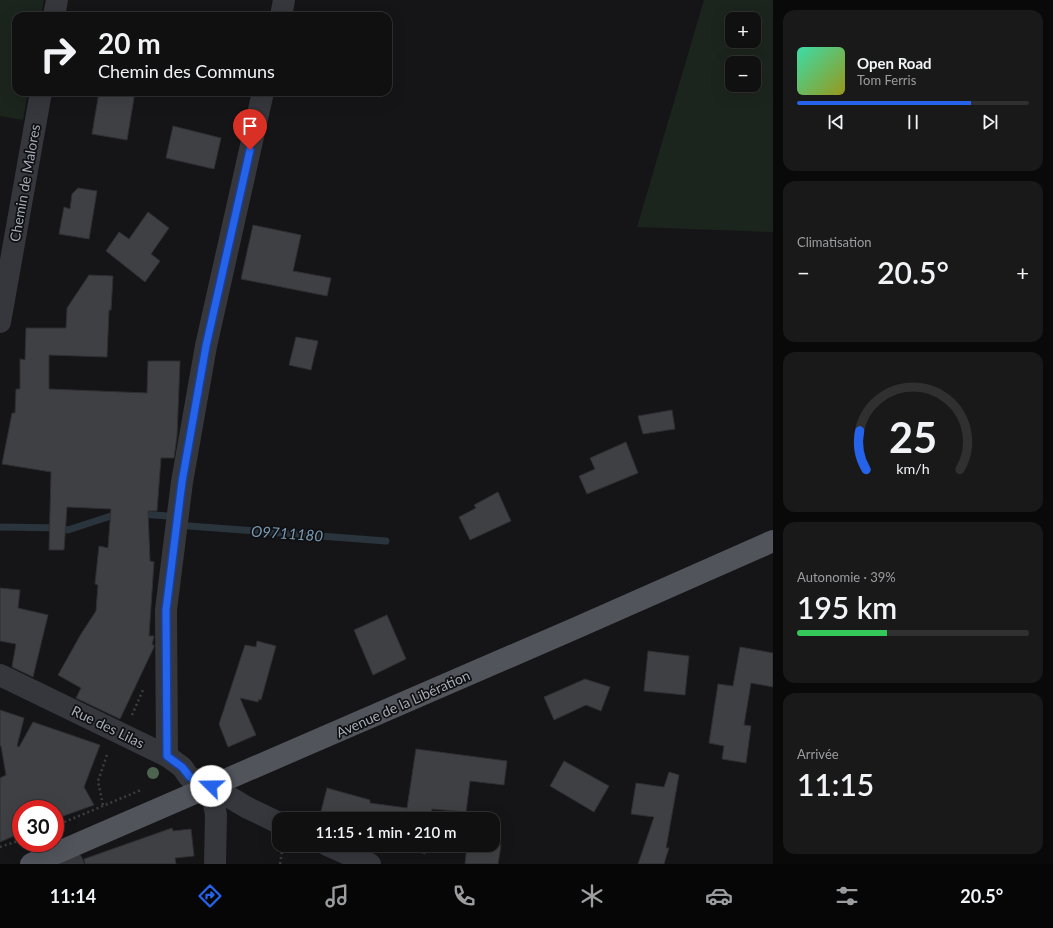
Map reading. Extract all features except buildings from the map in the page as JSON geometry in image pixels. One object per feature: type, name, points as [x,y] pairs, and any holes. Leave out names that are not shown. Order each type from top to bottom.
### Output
[{"type":"main road","name":"Avenue de la Libération","points":[[31,864],[68,857],[211,786],[562,635],[773,541]]},
{"type":"street","points":[[55,12],[57,0]]},
{"type":"street","points":[[282,12],[284,0]]},
{"type":"street","name":"Chemin de Malores","points":[[0,322],[40,96]]},
{"type":"street","points":[[167,756],[165,645],[166,610],[188,446],[206,346],[262,96]]},
{"type":"street","name":"Rue des Lilas","points":[[0,675],[167,756],[182,767],[190,777],[211,786],[241,804],[272,820]]},
{"type":"street","points":[[211,786],[216,815],[215,864]]},
{"type":"street","points":[[343,852],[370,864]]},
{"type":"path","points":[[0,847],[12,843]]},
{"type":"path","points":[[280,864],[282,852]]},
{"type":"shaded area","points":[[0,0],[44,0],[42,12],[12,12],[12,96],[27,96],[23,120],[0,116]]},
{"type":"shaded area","points":[[704,0],[773,0],[773,232],[637,227]]},
{"type":"waterway","name":"O9711180","points":[[0,527],[62,528],[68,530],[120,513]]},
{"type":"waterway","name":"O9711180","points":[[140,514],[168,516]]},
{"type":"waterway","name":"O9711180","points":[[189,526],[386,541]]},
{"type":"route","points":[[211,786],[190,777],[182,767],[167,756],[165,666],[166,610],[173,564],[182,482],[190,432],[206,346],[250,150]]}]
